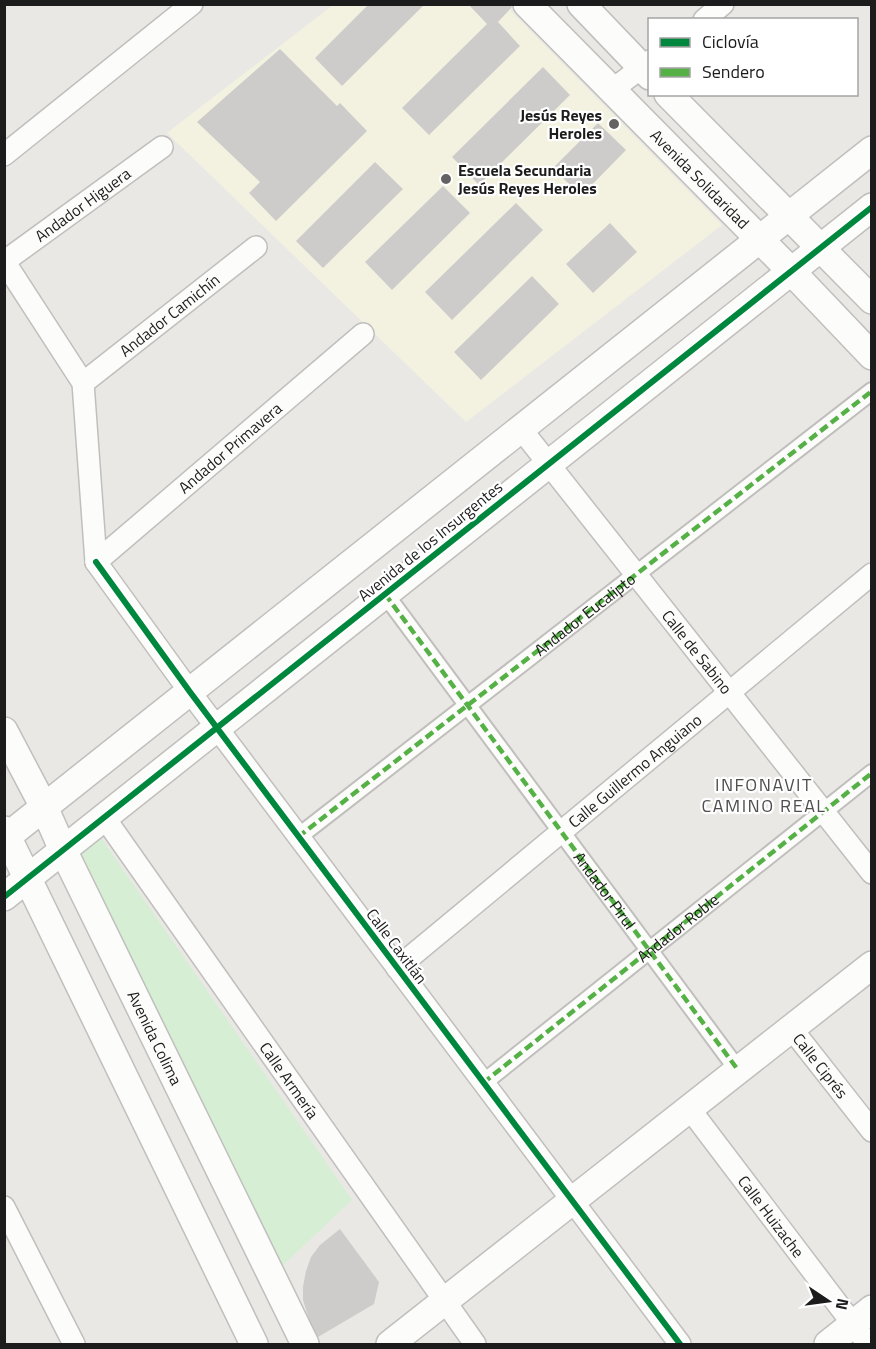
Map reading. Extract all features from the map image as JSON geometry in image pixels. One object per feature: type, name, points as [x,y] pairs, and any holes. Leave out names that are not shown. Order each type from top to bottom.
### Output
[{"type":"street","points":[[4,155],[192,4]]},
{"type":"street","name":"Avenida Solidaridad","points":[[527,4],[872,356]]},
{"type":"street","points":[[581,4],[647,68],[612,90]]},
{"type":"street","points":[[706,18],[723,4]]},
{"type":"street","points":[[670,96],[787,217],[872,300]]},
{"type":"street","name":"Andador Higuera","points":[[5,261],[162,147]]},
{"type":"street","name":"Avenida de los Insurgentes","points":[[6,835],[190,692],[872,150]]},
{"type":"street","name":"Avenida de los Insurgentes","points":[[4,897],[872,207]]},
{"type":"street","name":"Andador Camichín","points":[[83,383],[256,247]]},
{"type":"street","points":[[5,261],[83,383],[96,562]]},
{"type":"street","name":"Andador Primavera","points":[[96,562],[363,334]]},
{"type":"street","name":"Andador Eucalipto","points":[[298,837],[872,391]]},
{"type":"street","name":"Calle de Sabino","points":[[521,429],[872,873]]},
{"type":"street","name":"Calle Caxitlán","points":[[96,562],[298,837],[680,1344]]},
{"type":"street","name":"Calle Guillermo Anguiano","points":[[397,968],[872,574]]},
{"type":"street","name":"Andador Pirul","points":[[385,594],[738,1070]]},
{"type":"street","name":"Avenida Colima","points":[[4,731],[44,807],[304,1344]]},
{"type":"street","name":"Andador Roble","points":[[483,1083],[872,773]]},
{"type":"street","name":"Calle Armería","points":[[104,817],[476,1344]]},
{"type":"street","points":[[6,835],[254,1344]]},
{"type":"street","points":[[390,1344],[872,965]]},
{"type":"street","name":"Calle Ciprés","points":[[791,1028],[872,1131]]},
{"type":"street","name":"Calle Huizache","points":[[689,1108],[864,1326]]},
{"type":"street","points":[[4,1206],[74,1344]]},
{"type":"street","points":[[828,1344],[864,1326]]},
{"type":"shaded area","name":"Escuela Secundaria Jesús Reyes Heroles","points":[[333,5],[505,5],[722,225],[466,422],[167,133]]},
{"type":"green space","points":[[97,832],[352,1200],[279,1269],[73,851]]},
{"type":"building","points":[[369,4],[425,4],[342,86],[315,58]]},
{"type":"building","points":[[468,4],[509,4],[512,7],[498,22],[520,46],[429,135],[402,108],[487,24]]},
{"type":"building","points":[[280,49],[337,106],[340,103],[367,131],[276,221],[249,193],[260,182],[197,122]]},
{"type":"building","points":[[543,67],[570,95],[479,185],[452,157]]},
{"type":"building","points":[[598,123],[626,150],[581,196],[553,168]]},
{"type":"building","points":[[375,162],[403,189],[323,268],[296,241]]},
{"type":"building","points":[[443,186],[470,213],[392,290],[365,262]]},
{"type":"building","points":[[516,203],[543,230],[452,320],[425,292]]},
{"type":"building","points":[[610,223],[637,252],[593,293],[566,264]]},
{"type":"building","points":[[532,276],[559,304],[481,380],[454,352]]},
{"type":"building","points":[[340,1229],[379,1282],[374,1304],[318,1337],[311,1326],[303,1300],[306,1271],[311,1257],[320,1245]]},
{"type":"marked path","points":[[298,837],[872,391]]},
{"type":"marked path","points":[[385,594],[738,1070]]},
{"type":"marked path","points":[[483,1083],[872,773]]},
{"type":"cycle path","points":[[4,897],[872,207]]},
{"type":"cycle path","points":[[96,562],[190,692],[680,1344]]},
{"type":"place","name":"Jesús Reyes Heroles","points":[[614,124]]},
{"type":"place","name":"Escuela Secundaria Jesús Reyes Heroles","points":[[446,179]]},
{"type":"district","name":"INFONAVIT CAMINO REAL","points":[[764,795]]}]
